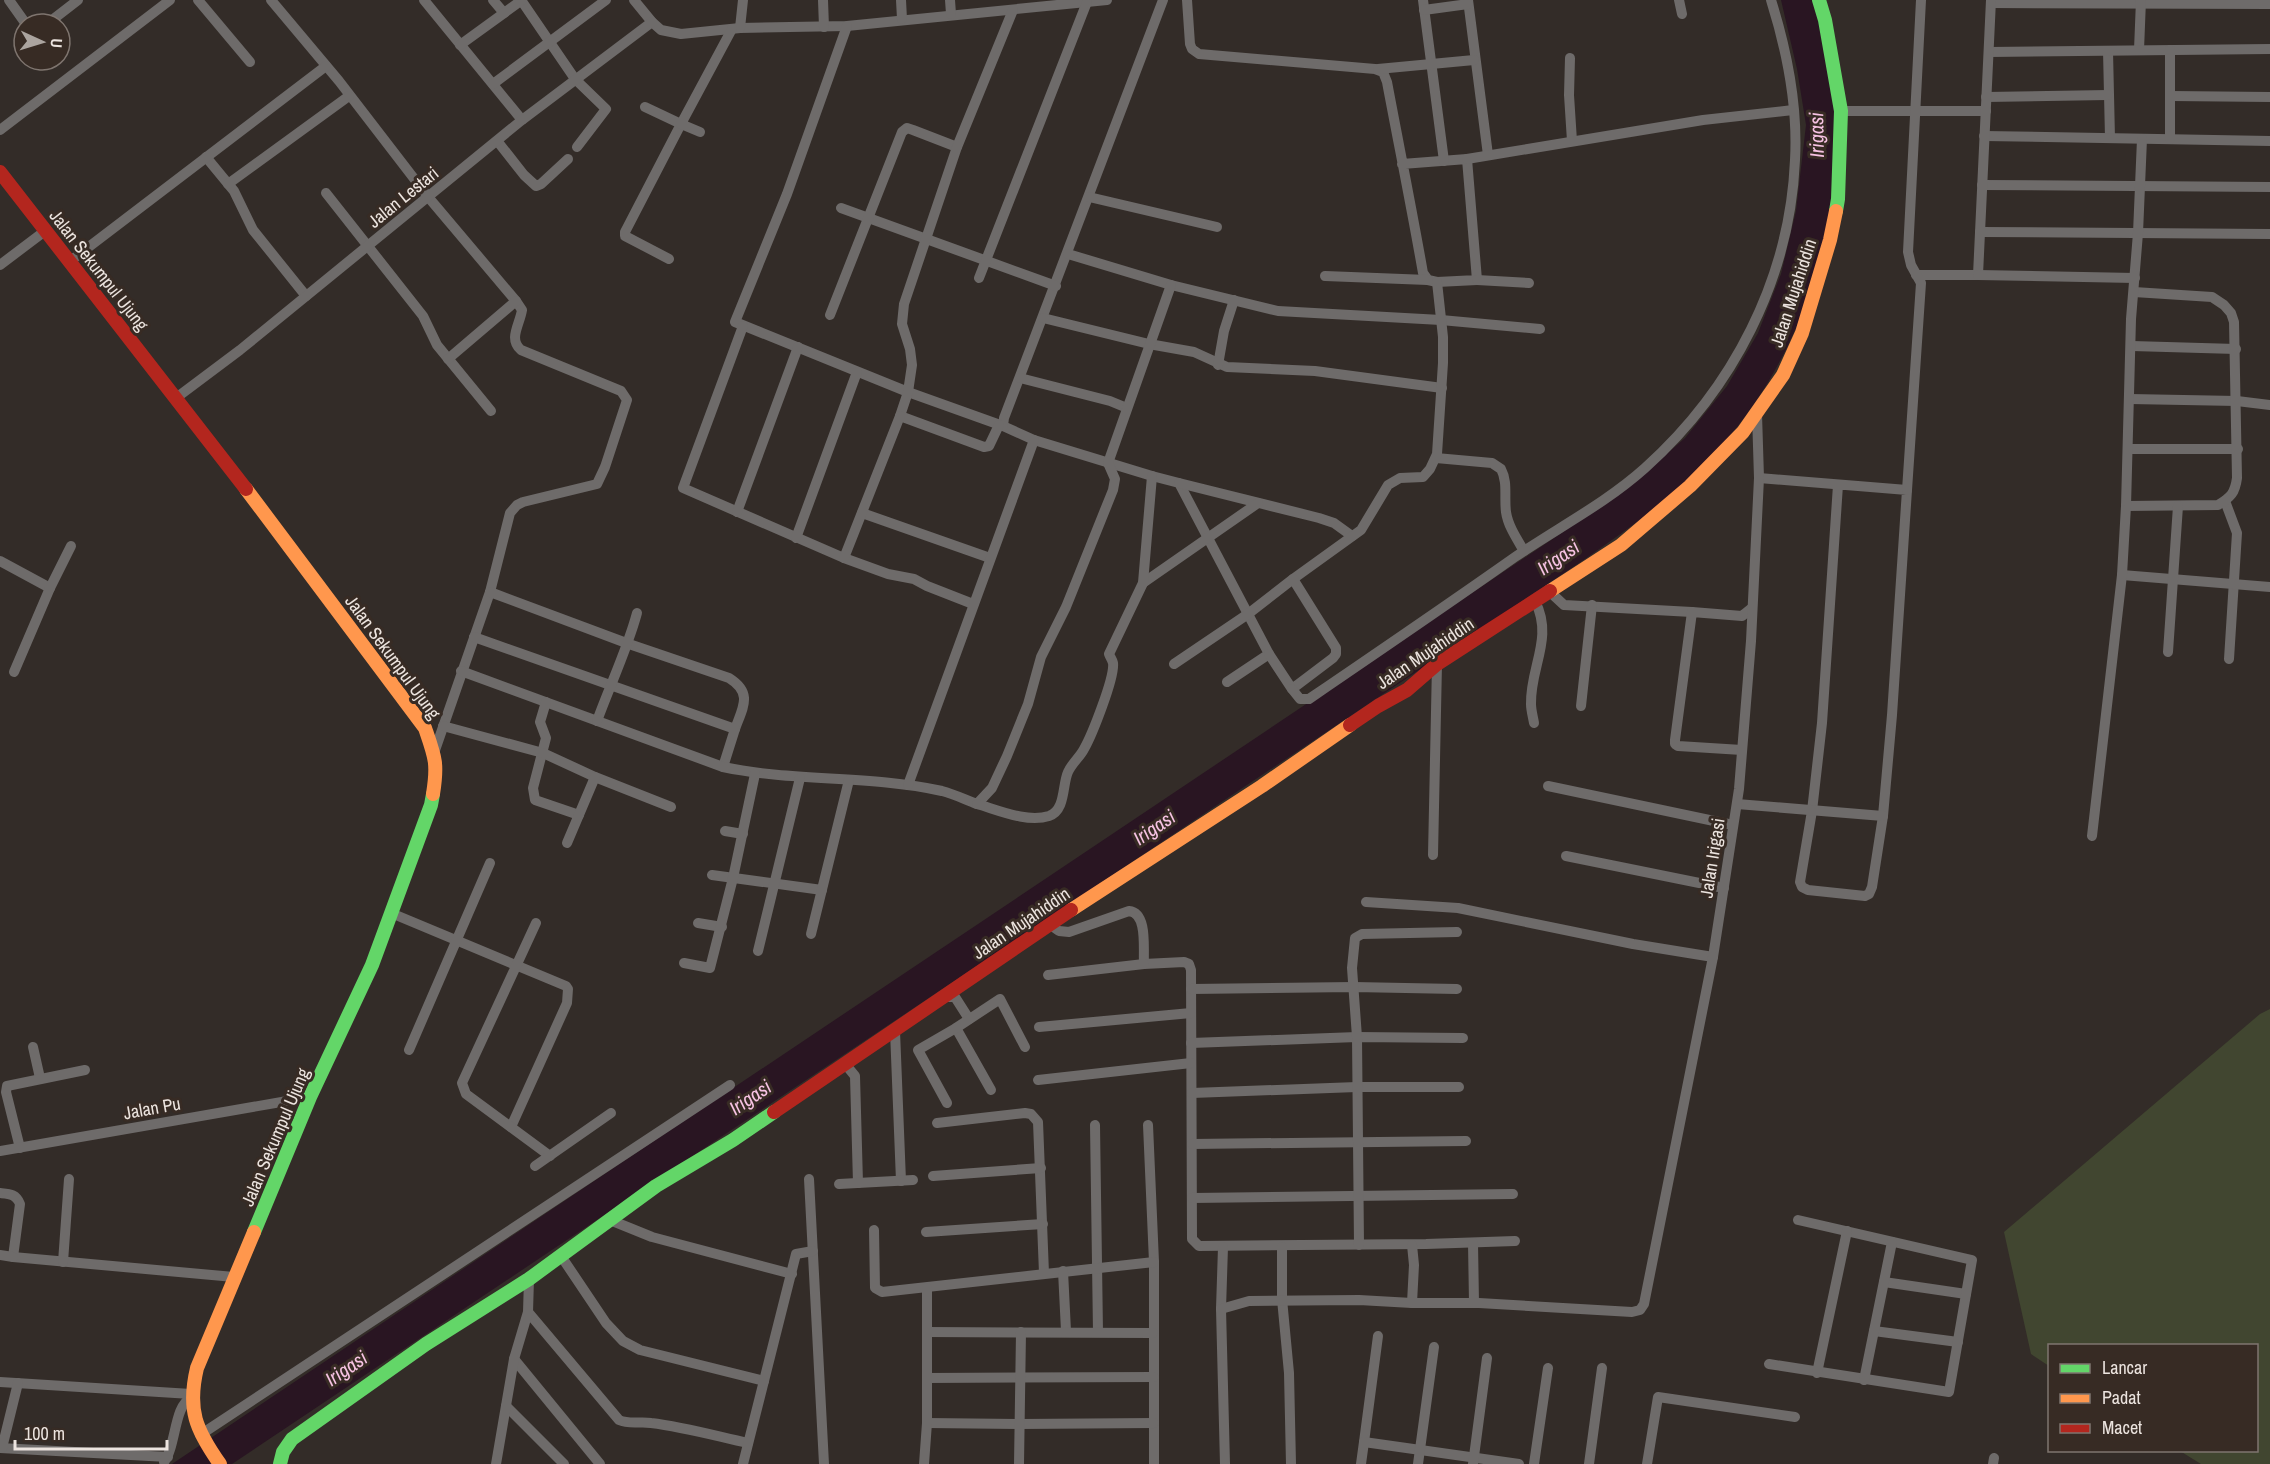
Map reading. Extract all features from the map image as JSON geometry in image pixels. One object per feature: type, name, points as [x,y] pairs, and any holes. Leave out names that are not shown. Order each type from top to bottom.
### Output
[{"type":"street","points":[[65,4],[78,0]]},
{"type":"street","points":[[0,130],[170,0]]},
{"type":"street","points":[[198,0],[250,62]]},
{"type":"street","points":[[271,0],[326,66],[429,198],[516,301],[522,310],[514,339],[515,345],[521,350],[621,391],[627,400],[605,467],[597,484],[523,502],[510,513],[490,592],[434,753]]},
{"type":"street","points":[[424,0],[522,120]]},
{"type":"street","points":[[493,0],[504,13]]},
{"type":"street","points":[[460,45],[522,0],[575,79],[608,106],[577,147]]},
{"type":"street","points":[[493,84],[606,0]]},
{"type":"street","points":[[634,0],[652,22],[662,30],[671,33],[847,26],[1107,0]]},
{"type":"street","points":[[669,259],[626,238],[625,232],[681,124],[736,29],[743,0]]},
{"type":"street","points":[[823,0],[824,27]]},
{"type":"street","points":[[901,0],[902,19]]},
{"type":"street","points":[[950,0],[951,15]]},
{"type":"street","points":[[900,416],[987,447],[1001,425],[1056,286],[1163,0]]},
{"type":"street","points":[[1187,0],[1190,44],[1192,49],[1199,54],[1378,69],[1474,60]]},
{"type":"street","points":[[1679,0],[1682,14]]},
{"type":"street","points":[[1179,483],[1269,654],[1300,699],[1309,699],[1524,551],[1601,502],[1643,470],[1692,420],[1714,392],[1758,318],[1773,278],[1783,240],[1795,160],[1793,110],[1786,56],[1771,0]]},
{"type":"street","name":"Jalan Mujahiddin","points":[[280,1464],[283,1452],[292,1439],[426,1344],[529,1279],[656,1186],[734,1140],[1049,924],[1262,786],[1378,706],[1407,690],[1437,664],[1621,545],[1690,486],[1757,414],[1783,375],[1802,333],[1830,240],[1838,199],[1841,111],[1825,20],[1819,0]]},
{"type":"street","points":[[1838,485],[1822,723],[1812,811],[1801,879],[1802,887],[1811,891],[1865,896],[1869,894],[1872,887],[1883,816],[1921,283],[1911,265],[1908,252],[1921,0]]},
{"type":"street","points":[[979,278],[1087,2]]},
{"type":"street","points":[[1444,161],[1423,5],[1468,2],[1488,155]]},
{"type":"street","points":[[1978,275],[1991,2],[2270,4]]},
{"type":"street","points":[[2139,50],[2141,2]]},
{"type":"street","points":[[844,558],[908,392],[912,357],[901,318],[911,282],[957,147],[1013,10]]},
{"type":"street","name":"Jalan Lestari","points":[[176,398],[207,377],[498,142],[522,120],[652,22]]},
{"type":"street","points":[[847,26],[787,194],[735,322],[908,392],[1001,425],[1034,440],[1152,476],[1319,518],[1334,523],[1352,536]]},
{"type":"street","points":[[1989,52],[2270,49]]},
{"type":"street","points":[[2170,50],[2170,139]]},
{"type":"street","points":[[2108,51],[2110,138]]},
{"type":"street","points":[[1570,58],[1569,95],[1572,141]]},
{"type":"street","points":[[69,262],[326,66]]},
{"type":"street","points":[[1174,664],[1248,614],[1352,536],[1364,525],[1388,485],[1400,478],[1423,477],[1436,458],[1442,388],[1441,320],[1432,281],[1423,273],[1388,82],[1385,74],[1378,69]]},
{"type":"street","points":[[1986,97],[2108,95]]},
{"type":"street","points":[[228,184],[349,96]]},
{"type":"street","points":[[2171,96],[2270,97]]},
{"type":"street","points":[[645,107],[700,132]]},
{"type":"street","points":[[1402,164],[1467,159],[1703,120],[1793,110]]},
{"type":"street","points":[[1841,111],[1986,111]]},
{"type":"street","points":[[830,315],[902,132],[907,128],[957,147]]},
{"type":"street","points":[[1984,136],[2270,141]]},
{"type":"street","points":[[2092,836],[2122,575],[2142,139]]},
{"type":"street","points":[[498,142],[524,175],[536,186],[568,159]]},
{"type":"street","points":[[206,157],[243,207],[253,230],[306,296]]},
{"type":"street","points":[[1467,159],[1477,280]]},
{"type":"street","name":"Jalan Sekumpul Ujung","points":[[0,172],[176,398],[425,728],[437,770],[431,805],[372,965],[310,1097],[197,1368],[191,1396],[192,1412],[202,1438],[220,1464]]},
{"type":"street","points":[[1982,185],[2270,187]]},
{"type":"street","points":[[326,193],[423,316],[431,335],[448,359],[491,411]]},
{"type":"street","points":[[1089,197],[1217,227]]},
{"type":"street","points":[[841,208],[1056,286]]},
{"type":"street","points":[[0,265],[45,231]]},
{"type":"street","points":[[1980,232],[2270,234]]},
{"type":"street","points":[[1068,254],[1171,285],[1284,312],[1441,320],[1540,329]]},
{"type":"street","points":[[1916,275],[2135,278]]},
{"type":"street","points":[[1325,276],[1529,283]]},
{"type":"street","points":[[977,804],[992,788],[1006,756],[1028,704],[1041,657],[1066,607],[1113,490],[1115,479],[1108,463],[1171,285]]},
{"type":"street","points":[[2126,506],[2218,505],[2231,497],[2236,490],[2238,449],[2236,349],[2231,313],[2212,297],[2134,292]]},
{"type":"street","points":[[1218,364],[1224,331],[1234,300]]},
{"type":"street","points":[[448,359],[516,301]]},
{"type":"street","points":[[1043,318],[1149,344],[1194,352],[1227,367],[1316,371],[1442,388]]},
{"type":"street","points":[[743,326],[683,488],[844,558],[888,574],[914,579],[973,604]]},
{"type":"street","points":[[2132,346],[2236,349]]},
{"type":"street","points":[[738,512],[798,347]]},
{"type":"street","points":[[796,538],[857,372]]},
{"type":"street","points":[[1020,378],[1110,401],[1127,408]]},
{"type":"street","points":[[2130,399],[2237,401],[2270,405]]},
{"type":"street","name":"Jalan Irigasi","points":[[1474,1303],[1632,1312],[1643,1307],[1713,957],[1737,804],[1759,478],[1757,414]]},
{"type":"street","points":[[908,785],[1034,440]]},
{"type":"street","points":[[2128,449],[2238,449]]},
{"type":"street","points":[[1436,458],[1492,463],[1502,469],[1506,483],[1506,514],[1512,531],[1524,551]]},
{"type":"street","points":[[461,671],[723,767],[755,774],[908,785],[944,791],[1011,814],[1033,817],[1048,816],[1059,808],[1068,772],[1092,733],[1112,675],[1113,663],[1109,654],[1143,583],[1152,476]]},
{"type":"street","points":[[1759,478],[1907,490]]},
{"type":"street","points":[[2225,501],[2237,533],[2229,659]]},
{"type":"street","points":[[1143,583],[1258,503]]},
{"type":"street","points":[[2168,652],[2178,506]]},
{"type":"street","points":[[862,513],[990,558]]},
{"type":"street","points":[[14,672],[50,588],[71,546]]},
{"type":"street","points":[[0,575],[3,563],[50,588]]},
{"type":"street","points":[[2122,575],[2270,586]]},
{"type":"street","points":[[1292,689],[1333,658],[1337,651],[1293,579]]},
{"type":"street","points":[[490,592],[629,644],[729,678],[740,684],[744,693],[744,702],[723,767]]},
{"type":"street","points":[[1550,592],[1564,605],[1742,616],[1752,608]]},
{"type":"street","points":[[1534,723],[1531,697],[1540,657],[1543,623],[1535,601]]},
{"type":"street","points":[[1581,706],[1592,605]]},
{"type":"street","points":[[1692,612],[1675,744],[1742,750]]},
{"type":"street","points":[[597,721],[610,685],[629,644],[637,613]]},
{"type":"street","points":[[474,637],[735,729]]},
{"type":"street","points":[[1227,682],[1269,654]]},
{"type":"street","points":[[1433,855],[1437,664]]},
{"type":"street","points":[[546,702],[540,719],[546,738],[533,796],[536,800],[579,815]]},
{"type":"street","points":[[443,726],[543,753],[595,777],[671,807]]},
{"type":"street","points":[[684,963],[710,968],[722,927],[755,774]]},
{"type":"street","points":[[567,843],[595,777]]},
{"type":"street","points":[[758,951],[800,778]]},
{"type":"street","points":[[812,934],[849,780]]},
{"type":"street","points":[[1548,786],[1733,825]]},
{"type":"street","points":[[1737,804],[1883,816]]},
{"type":"street","points":[[725,831],[742,834]]},
{"type":"street","points":[[1566,856],[1724,888]]},
{"type":"street","points":[[409,1050],[490,863]]},
{"type":"street","points":[[712,875],[822,890]]},
{"type":"street","points":[[1366,902],[1458,908],[1633,944],[1713,957]]},
{"type":"street","points":[[1049,924],[1059,931],[1070,932],[1129,911],[1135,912],[1140,916],[1142,926],[1144,964]]},
{"type":"street","points":[[391,913],[566,986],[569,996],[511,1127]]},
{"type":"street","points":[[536,923],[462,1083],[466,1094],[550,1156]]},
{"type":"street","points":[[698,923],[722,927]]},
{"type":"street","points":[[1359,1245],[1357,1037],[1353,946],[1358,934],[1457,932]]},
{"type":"street","points":[[1048,975],[1144,964],[1184,962],[1189,964],[1191,970],[1192,1239],[1194,1243],[1205,1248],[1515,1241]]},
{"type":"street","points":[[1191,989],[1457,988]]},
{"type":"street","points":[[944,997],[955,997],[969,1019]]},
{"type":"street","points":[[946,1103],[918,1050],[1000,999],[1025,1047]]},
{"type":"street","points":[[1039,1027],[1191,1013]]},
{"type":"street","points":[[956,1028],[991,1090]]},
{"type":"street","points":[[895,1031],[901,1181]]},
{"type":"street","points":[[1191,1043],[1357,1037],[1462,1038]]},
{"type":"street","points":[[33,1047],[40,1078]]},
{"type":"street","points":[[1038,1080],[1191,1063]]},
{"type":"street","points":[[846,1065],[855,1076],[858,1183]]},
{"type":"street","points":[[20,1148],[6,1089],[8,1086],[85,1070]]},
{"type":"street","points":[[202,1438],[730,1085]]},
{"type":"street","points":[[1192,1093],[1357,1087],[1459,1087]]},
{"type":"street","name":"Jalan Pu","points":[[0,1151],[310,1097]]},
{"type":"street","points":[[535,1166],[611,1113]]},
{"type":"street","points":[[937,1123],[1031,1114],[1038,1122],[1044,1274]]},
{"type":"street","points":[[1095,1125],[1099,1268],[1098,1332]]},
{"type":"street","points":[[1148,1125],[1154,1262],[1154,1464]]},
{"type":"street","points":[[1192,1144],[1466,1141]]},
{"type":"street","points":[[933,1176],[1041,1168]]},
{"type":"street","points":[[63,1262],[69,1179]]},
{"type":"street","points":[[809,1179],[824,1464]]},
{"type":"street","points":[[839,1184],[913,1180]]},
{"type":"street","points":[[0,1193],[12,1194],[20,1204],[14,1257]]},
{"type":"street","points":[[1192,1198],[1513,1194]]},
{"type":"street","points":[[610,1220],[652,1237],[792,1274]]},
{"type":"street","points":[[1769,1364],[1949,1392],[1972,1260],[1798,1220]]},
{"type":"street","points":[[926,1232],[1043,1224]]},
{"type":"street","points":[[874,1230],[875,1288],[887,1293],[1154,1262]]},
{"type":"street","points":[[1817,1373],[1847,1231]]},
{"type":"street","points":[[1864,1380],[1892,1242]]},
{"type":"street","points":[[1221,1309],[1249,1301],[1282,1299],[1474,1303],[1473,1243]]},
{"type":"street","points":[[1412,1245],[1414,1265],[1412,1303]]},
{"type":"street","points":[[1282,1246],[1282,1299],[1289,1373],[1291,1464]]},
{"type":"street","points":[[1223,1247],[1221,1309],[1225,1464]]},
{"type":"street","points":[[743,1464],[796,1254],[813,1251]]},
{"type":"street","points":[[0,1255],[234,1277]]},
{"type":"street","points":[[561,1256],[606,1323],[623,1341],[640,1350],[764,1381]]},
{"type":"street","points":[[1063,1271],[1066,1331]]},
{"type":"street","points":[[496,1464],[514,1359],[528,1312],[529,1279]]},
{"type":"street","points":[[1884,1282],[1966,1294]]},
{"type":"street","points":[[924,1464],[927,1423],[927,1288]]},
{"type":"street","points":[[528,1312],[619,1420],[670,1426],[748,1443]]},
{"type":"street","points":[[1874,1331],[1958,1342]]},
{"type":"street","points":[[927,1332],[1153,1333]]},
{"type":"street","points":[[1019,1464],[1021,1332]]},
{"type":"street","points":[[1361,1464],[1378,1336]]},
{"type":"street","points":[[1418,1464],[1434,1347]]},
{"type":"street","points":[[1473,1461],[1487,1358]]},
{"type":"street","points":[[514,1359],[600,1464]]},
{"type":"street","points":[[1534,1464],[1548,1368]]},
{"type":"street","points":[[1589,1464],[1602,1368]]},
{"type":"street","points":[[927,1378],[1154,1377]]},
{"type":"street","points":[[0,1382],[191,1396]]},
{"type":"street","points":[[18,1383],[1,1448],[165,1461],[183,1405],[191,1396]]},
{"type":"street","points":[[1647,1464],[1658,1396],[1795,1417]]},
{"type":"street","points":[[506,1406],[564,1464]]},
{"type":"street","points":[[927,1423],[1154,1423]]},
{"type":"street","points":[[1364,1443],[1419,1450],[1473,1461],[1519,1464]]},
{"type":"green space","points":[[2270,1009],[2270,1464],[2201,1464],[2182,1452],[2258,1452],[2258,1344],[2048,1344],[2048,1365],[2031,1354],[2004,1232],[2260,1014]]},
{"type":"water","name":"Irigasi","points":[[1781,0],[1815,0],[1829,56],[1837,124],[1836,173],[1829,223],[1816,272],[1799,320],[1777,366],[1751,408],[1721,446],[1690,478],[1639,520],[1585,559],[232,1464],[172,1464],[1563,532],[1632,484],[1685,438],[1727,386],[1758,333],[1781,274],[1796,211],[1806,125],[1797,69]]},
{"type":"traffic: fast","points":[[1819,0],[1825,20],[1841,111],[1836,211]]},
{"type":"traffic: fast","points":[[254,1232],[310,1097],[372,965],[431,805],[433,794]]},
{"type":"traffic: fast","points":[[280,1464],[283,1452],[292,1439],[426,1344],[529,1279],[656,1186],[733,1140],[774,1112]]},
{"type":"traffic: slow","points":[[1550,591],[1621,545],[1690,486],[1743,432],[1783,375],[1802,333],[1830,240],[1836,211]]},
{"type":"traffic: slow","points":[[246,489],[425,728],[435,760],[433,794]]},
{"type":"traffic: slow","points":[[1071,910],[1262,786],[1350,725]]},
{"type":"traffic: slow","points":[[220,1464],[205,1441],[196,1419],[194,1383],[197,1368],[254,1232]]},
{"type":"traffic: jam","points":[[0,172],[246,489]]},
{"type":"traffic: jam","points":[[1350,725],[1407,690],[1437,664],[1550,591]]},
{"type":"traffic: jam","points":[[774,1112],[1071,910]]}]
